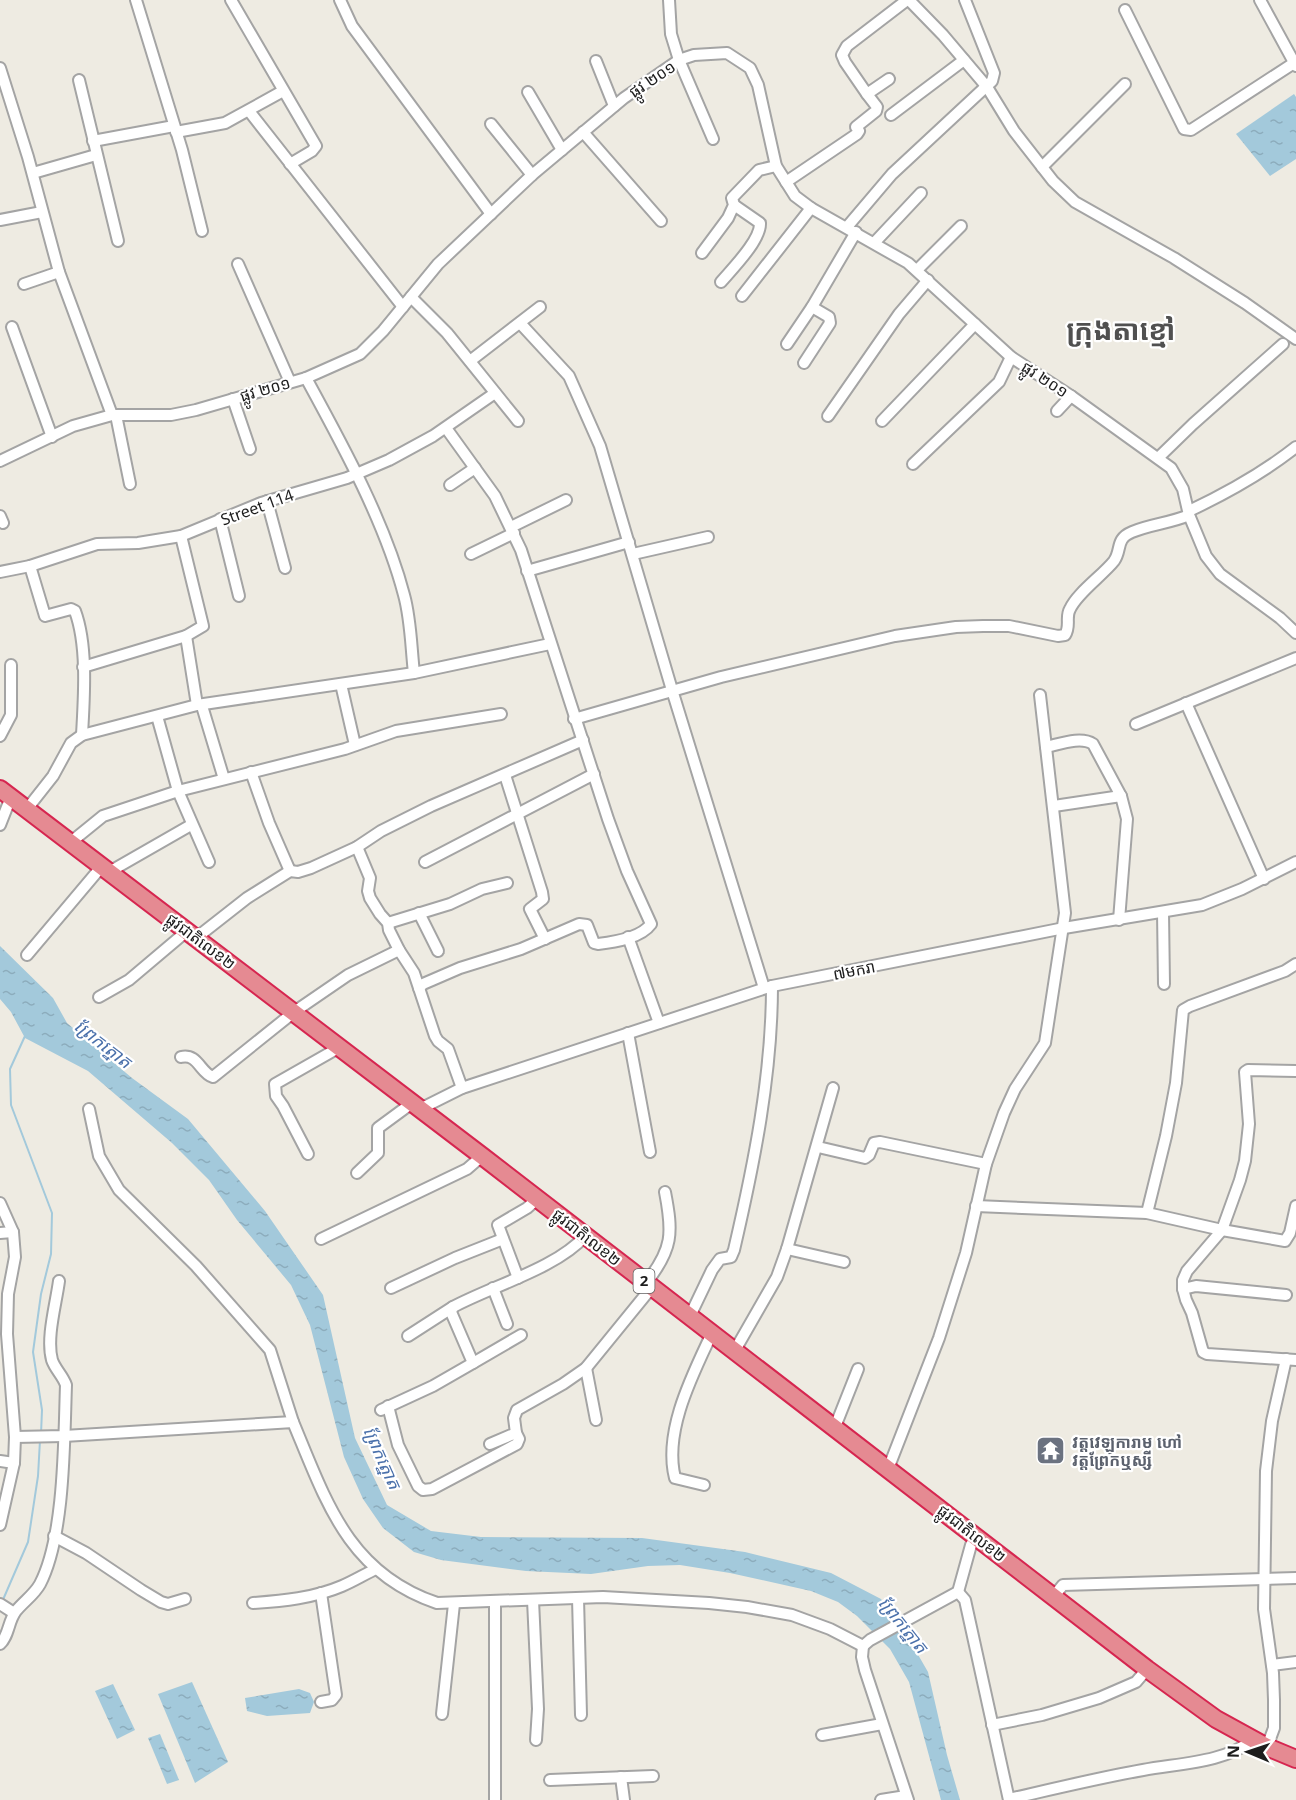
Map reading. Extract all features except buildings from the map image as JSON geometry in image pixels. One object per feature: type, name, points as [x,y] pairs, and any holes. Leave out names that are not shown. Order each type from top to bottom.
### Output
[{"type":"highway","name":"ផ្លូវជាតិលេខ២","points":[[5,793],[340,1047],[1147,1669],[1216,1719],[1260,1744],[1296,1759]]},
{"type":"street","points":[[136,0],[175,129],[202,231]]},
{"type":"street","points":[[231,0],[316,146],[312,151],[290,164]]},
{"type":"street","points":[[340,0],[352,26],[491,214]]},
{"type":"street","points":[[669,0],[671,34],[679,60],[713,139]]},
{"type":"street","points":[[786,182],[857,134],[858,123],[876,111],[877,107],[842,55],[847,46],[908,0],[943,35],[987,87],[1014,131],[1053,181],[1075,201],[1174,258],[1296,339]]},
{"type":"street","points":[[787,344],[812,307],[851,229],[892,174],[992,81],[994,73],[965,0]]},
{"type":"street","points":[[1125,10],[1184,129],[1191,130],[1295,65],[1260,0]]},
{"type":"street","name":"ផ្លូវ ២០១","points":[[0,461],[73,426],[114,415],[171,415],[196,410],[306,378],[360,354],[438,264],[532,175],[614,106],[679,60],[694,55],[727,53],[750,68],[758,85],[776,166],[795,196],[811,208],[875,242],[908,263],[1011,357],[1071,396],[1171,468],[1182,489],[1206,556],[1220,574],[1280,618],[1296,633]]},
{"type":"street","points":[[891,115],[964,60]]},
{"type":"street","points":[[596,61],[614,106]]},
{"type":"street","points":[[0,68],[33,173],[59,272],[114,415],[130,484]]},
{"type":"street","points":[[867,94],[889,79]]},
{"type":"street","points":[[79,80],[118,241]]},
{"type":"street","points":[[1042,167],[1125,84]]},
{"type":"street","points":[[93,141],[225,123],[283,91]]},
{"type":"street","points":[[528,92],[562,150]]},
{"type":"street","points":[[249,111],[403,307]]},
{"type":"street","points":[[491,124],[532,175]]},
{"type":"street","points":[[583,132],[661,221]]},
{"type":"street","points":[[33,173],[96,155]]},
{"type":"street","points":[[702,253],[728,218],[734,206],[732,198],[759,171],[776,166]]},
{"type":"street","points":[[875,242],[921,193]]},
{"type":"street","points":[[721,282],[760,231],[760,223],[734,206]]},
{"type":"street","points":[[742,296],[811,208]]},
{"type":"street","points":[[0,220],[42,212]]},
{"type":"street","points":[[917,270],[961,226]]},
{"type":"street","points":[[238,264],[290,382]]},
{"type":"street","points":[[24,284],[59,272]]},
{"type":"street","points":[[828,416],[899,314],[928,280]]},
{"type":"street","points":[[411,297],[447,333],[518,421]]},
{"type":"street","points":[[470,361],[540,307]]},
{"type":"street","points":[[804,363],[830,323],[829,317],[812,307]]},
{"type":"street","points":[[520,323],[569,376],[600,446],[672,690],[768,987],[770,1049],[755,1153],[734,1250],[731,1257],[719,1260],[712,1270],[690,1316]]},
{"type":"street","points":[[882,421],[975,324]]},
{"type":"street","points":[[12,327],[52,437]]},
{"type":"street","points":[[1158,458],[1283,344]]},
{"type":"street","points":[[913,464],[999,382],[1011,357]]},
{"type":"street","points":[[306,378],[356,474],[396,567],[405,597],[414,673]]},
{"type":"street","name":"Street 114","points":[[0,572],[30,566],[97,544],[138,543],[181,536],[267,501],[356,474],[409,450],[446,428],[495,393]]},
{"type":"street","points":[[1057,411],[1071,396]]},
{"type":"street","points":[[233,399],[249,449]]},
{"type":"street","points":[[420,988],[423,984],[460,968],[521,949],[583,924],[587,925],[594,943],[603,943],[628,938],[644,931],[651,924],[623,860],[512,530],[495,496],[446,428]]},
{"type":"street","points":[[574,719],[672,690],[865,642],[956,627],[1008,626],[1058,636],[1065,635],[1069,629],[1070,608],[1114,561],[1123,538],[1130,532],[1178,520],[1258,474],[1296,447]]},
{"type":"street","points":[[450,485],[476,468]]},
{"type":"street","points":[[471,554],[566,500]]},
{"type":"street","points":[[267,501],[285,568]]},
{"type":"street","points":[[220,519],[239,596]]},
{"type":"street","points":[[83,666],[186,636],[202,626],[201,613],[181,536]]},
{"type":"street","points":[[633,554],[708,537]]},
{"type":"street","points":[[527,571],[629,542]]},
{"type":"street","points":[[30,566],[45,616],[71,609],[75,611],[78,618],[83,666],[82,735]]},
{"type":"street","points":[[186,636],[200,705],[224,779]]},
{"type":"street","points":[[27,809],[53,776],[71,743],[82,735],[200,705],[414,673],[550,644]]},
{"type":"street","points":[[1136,724],[1296,658]]},
{"type":"street","points":[[0,736],[11,715],[11,665]]},
{"type":"street","points":[[341,684],[355,746]]},
{"type":"street","points":[[888,1469],[939,1338],[966,1253],[986,1164],[1004,1113],[1015,1089],[1045,1042],[1065,914],[1040,695]]},
{"type":"street","points":[[1186,703],[1264,879]]},
{"type":"street","points":[[71,842],[103,816],[178,791],[355,746],[396,731],[501,714]]},
{"type":"street","points":[[157,716],[178,791],[209,862]]},
{"type":"street","points":[[99,997],[129,980],[191,934],[290,871],[298,872],[311,868],[357,847],[381,831],[431,806],[583,740]]},
{"type":"street","points":[[1046,747],[1088,741],[1093,744],[1121,796],[1127,819],[1119,920]]},
{"type":"street","points":[[250,772],[290,871]]},
{"type":"street","points":[[425,861],[594,774]]},
{"type":"street","points":[[505,775],[543,897],[530,909],[545,939]]},
{"type":"street","points":[[0,825],[5,793]]},
{"type":"street","points":[[1054,806],[1121,796]]},
{"type":"street","points":[[27,955],[105,869],[191,825]]},
{"type":"street","points":[[357,847],[370,878],[368,891],[370,898],[388,923],[399,950],[414,973],[435,1036],[447,1049],[462,1088]]},
{"type":"street","name":"៧មករា","points":[[357,1173],[378,1152],[378,1128],[416,1106],[462,1088],[658,1023],[768,987],[1064,928],[1202,905],[1264,879],[1296,862]]},
{"type":"street","points":[[388,923],[450,904],[482,889],[507,883]]},
{"type":"street","points":[[1163,912],[1164,984]]},
{"type":"street","points":[[419,913],[438,951]]},
{"type":"street","points":[[628,938],[658,1023]]},
{"type":"street","points":[[181,1057],[186,1055],[194,1059],[206,1073],[213,1077],[294,1012],[348,975],[399,950]]},
{"type":"street","points":[[1147,1213],[1176,1083],[1183,1010],[1285,971],[1296,964]]},
{"type":"street","points":[[628,1033],[650,1152]]},
{"type":"street","points":[[308,1154],[276,1096],[274,1084],[340,1047]]},
{"type":"street","points":[[958,1592],[965,1600],[1009,1800],[1142,1770],[1224,1755],[1260,1744],[1274,1728],[1272,1665],[1263,1609],[1266,1471],[1272,1421],[1291,1360],[1203,1352],[1183,1289],[1183,1280],[1187,1271],[1222,1230],[1231,1209],[1245,1161],[1249,1124],[1245,1072],[1272,1069],[1296,1071]]},
{"type":"street","points":[[735,1352],[777,1277],[787,1250],[807,1174],[818,1147],[833,1088]]},
{"type":"street","points":[[88,1109],[99,1156],[119,1190],[196,1266],[270,1350],[293,1422],[337,1522],[357,1550],[376,1569],[416,1596],[437,1604],[603,1597],[747,1607],[792,1616],[867,1643]]},
{"type":"street","points":[[818,1147],[865,1158],[869,1155],[874,1143],[880,1142],[986,1164]]},
{"type":"street","points":[[321,1239],[467,1169],[482,1156]]},
{"type":"street","points":[[521,1335],[433,1386],[384,1408],[398,1445],[418,1486],[423,1490],[432,1488],[517,1444],[519,1438],[514,1418],[517,1410],[586,1368],[649,1285],[668,1246],[671,1229],[665,1192]]},
{"type":"street","points":[[518,1278],[498,1225],[527,1208],[537,1199]]},
{"type":"street","points":[[0,1203],[13,1232],[15,1257],[9,1294],[7,1334],[15,1437],[14,1463],[0,1525]]},
{"type":"street","points":[[976,1206],[1147,1213],[1285,1241],[1290,1233],[1296,1206]]},
{"type":"street","points":[[0,1233],[13,1232]]},
{"type":"street","points":[[408,1336],[453,1308],[575,1248],[585,1236]]},
{"type":"street","points":[[391,1288],[455,1258],[503,1239]]},
{"type":"street","points":[[787,1250],[844,1262]]},
{"type":"street","points":[[0,1644],[4,1640],[14,1613],[40,1585],[50,1559],[54,1536],[64,1436],[66,1385],[63,1375],[53,1363],[50,1346],[59,1281]]},
{"type":"street","points":[[1183,1289],[1196,1286],[1286,1295]]},
{"type":"street","points":[[493,1288],[507,1324]]},
{"type":"street","points":[[453,1308],[451,1312],[473,1363]]},
{"type":"street","points":[[704,1485],[675,1478],[673,1442],[689,1382],[712,1333]]},
{"type":"street","points":[[586,1368],[596,1420]]},
{"type":"street","points":[[835,1427],[858,1369]]},
{"type":"street","points":[[15,1437],[293,1422]]},
{"type":"street","points":[[490,1444],[516,1433]]},
{"type":"street","points":[[0,1461],[14,1463]]},
{"type":"street","points":[[54,1536],[86,1553],[161,1602],[168,1604],[185,1599]]},
{"type":"street","points":[[881,1800],[907,1798],[865,1670],[862,1657],[867,1643],[958,1592],[970,1545],[976,1537]]},
{"type":"street","points":[[253,1603],[279,1601],[321,1593],[342,1586],[376,1569]]},
{"type":"street","points":[[1054,1596],[1063,1585],[1296,1578]]},
{"type":"street","points":[[321,1593],[336,1695],[332,1700],[321,1702]]},
{"type":"street","points":[[578,1598],[582,1715]]},
{"type":"street","points":[[533,1600],[538,1709],[536,1740]]},
{"type":"street","points":[[495,1601],[495,1800]]},
{"type":"street","points":[[0,1604],[14,1613]]},
{"type":"street","points":[[442,1714],[454,1604]]},
{"type":"street","points":[[1272,1665],[1296,1662]]},
{"type":"street","points":[[992,1725],[1042,1715],[1099,1698],[1136,1682],[1147,1669]]},
{"type":"street","points":[[822,1735],[882,1725]]},
{"type":"street","points":[[550,1780],[653,1776]]},
{"type":"street","points":[[621,1777],[624,1800]]},
{"type":"water","points":[[1294,94],[1296,97],[1296,159],[1270,176],[1236,134]]},
{"type":"water","name":"ព្រែកត្នោត","points":[[0,946],[53,998],[67,1023],[132,1078],[188,1119],[265,1211],[323,1295],[355,1438],[387,1505],[431,1531],[481,1537],[642,1538],[745,1552],[831,1573],[881,1599],[909,1639],[928,1672],[960,1800],[941,1800],[909,1682],[890,1649],[857,1616],[838,1602],[811,1591],[730,1573],[680,1565],[648,1566],[591,1574],[526,1571],[441,1560],[414,1552],[383,1528],[363,1499],[344,1457],[310,1325],[291,1285],[237,1220],[209,1180],[172,1143],[88,1071],[25,1038],[11,1012],[0,999]]},
{"type":"water","points":[[192,1682],[228,1762],[195,1783],[158,1694]]},
{"type":"water","points":[[113,1684],[135,1730],[117,1739],[95,1691]]},
{"type":"water","points":[[299,1689],[310,1693],[314,1702],[310,1713],[267,1716],[247,1711],[245,1698]]},
{"type":"water","points":[[160,1734],[179,1780],[167,1784],[148,1738]]},
{"type":"waterway","points":[[25,1036],[10,1069],[11,1105],[52,1213],[51,1254],[41,1294],[33,1352],[42,1410],[41,1434]]},
{"type":"waterway","points":[[2,1602],[28,1542],[38,1476],[40,1440]]},
{"type":"place","name":"វត្តវេឡុការាម ហៅ វត្តព្រែកឬស្សី","points":[[1051,1451]]},
{"type":"district","name":"ក្រុងតាខ្មៅ","points":[[1121,330]]}]
